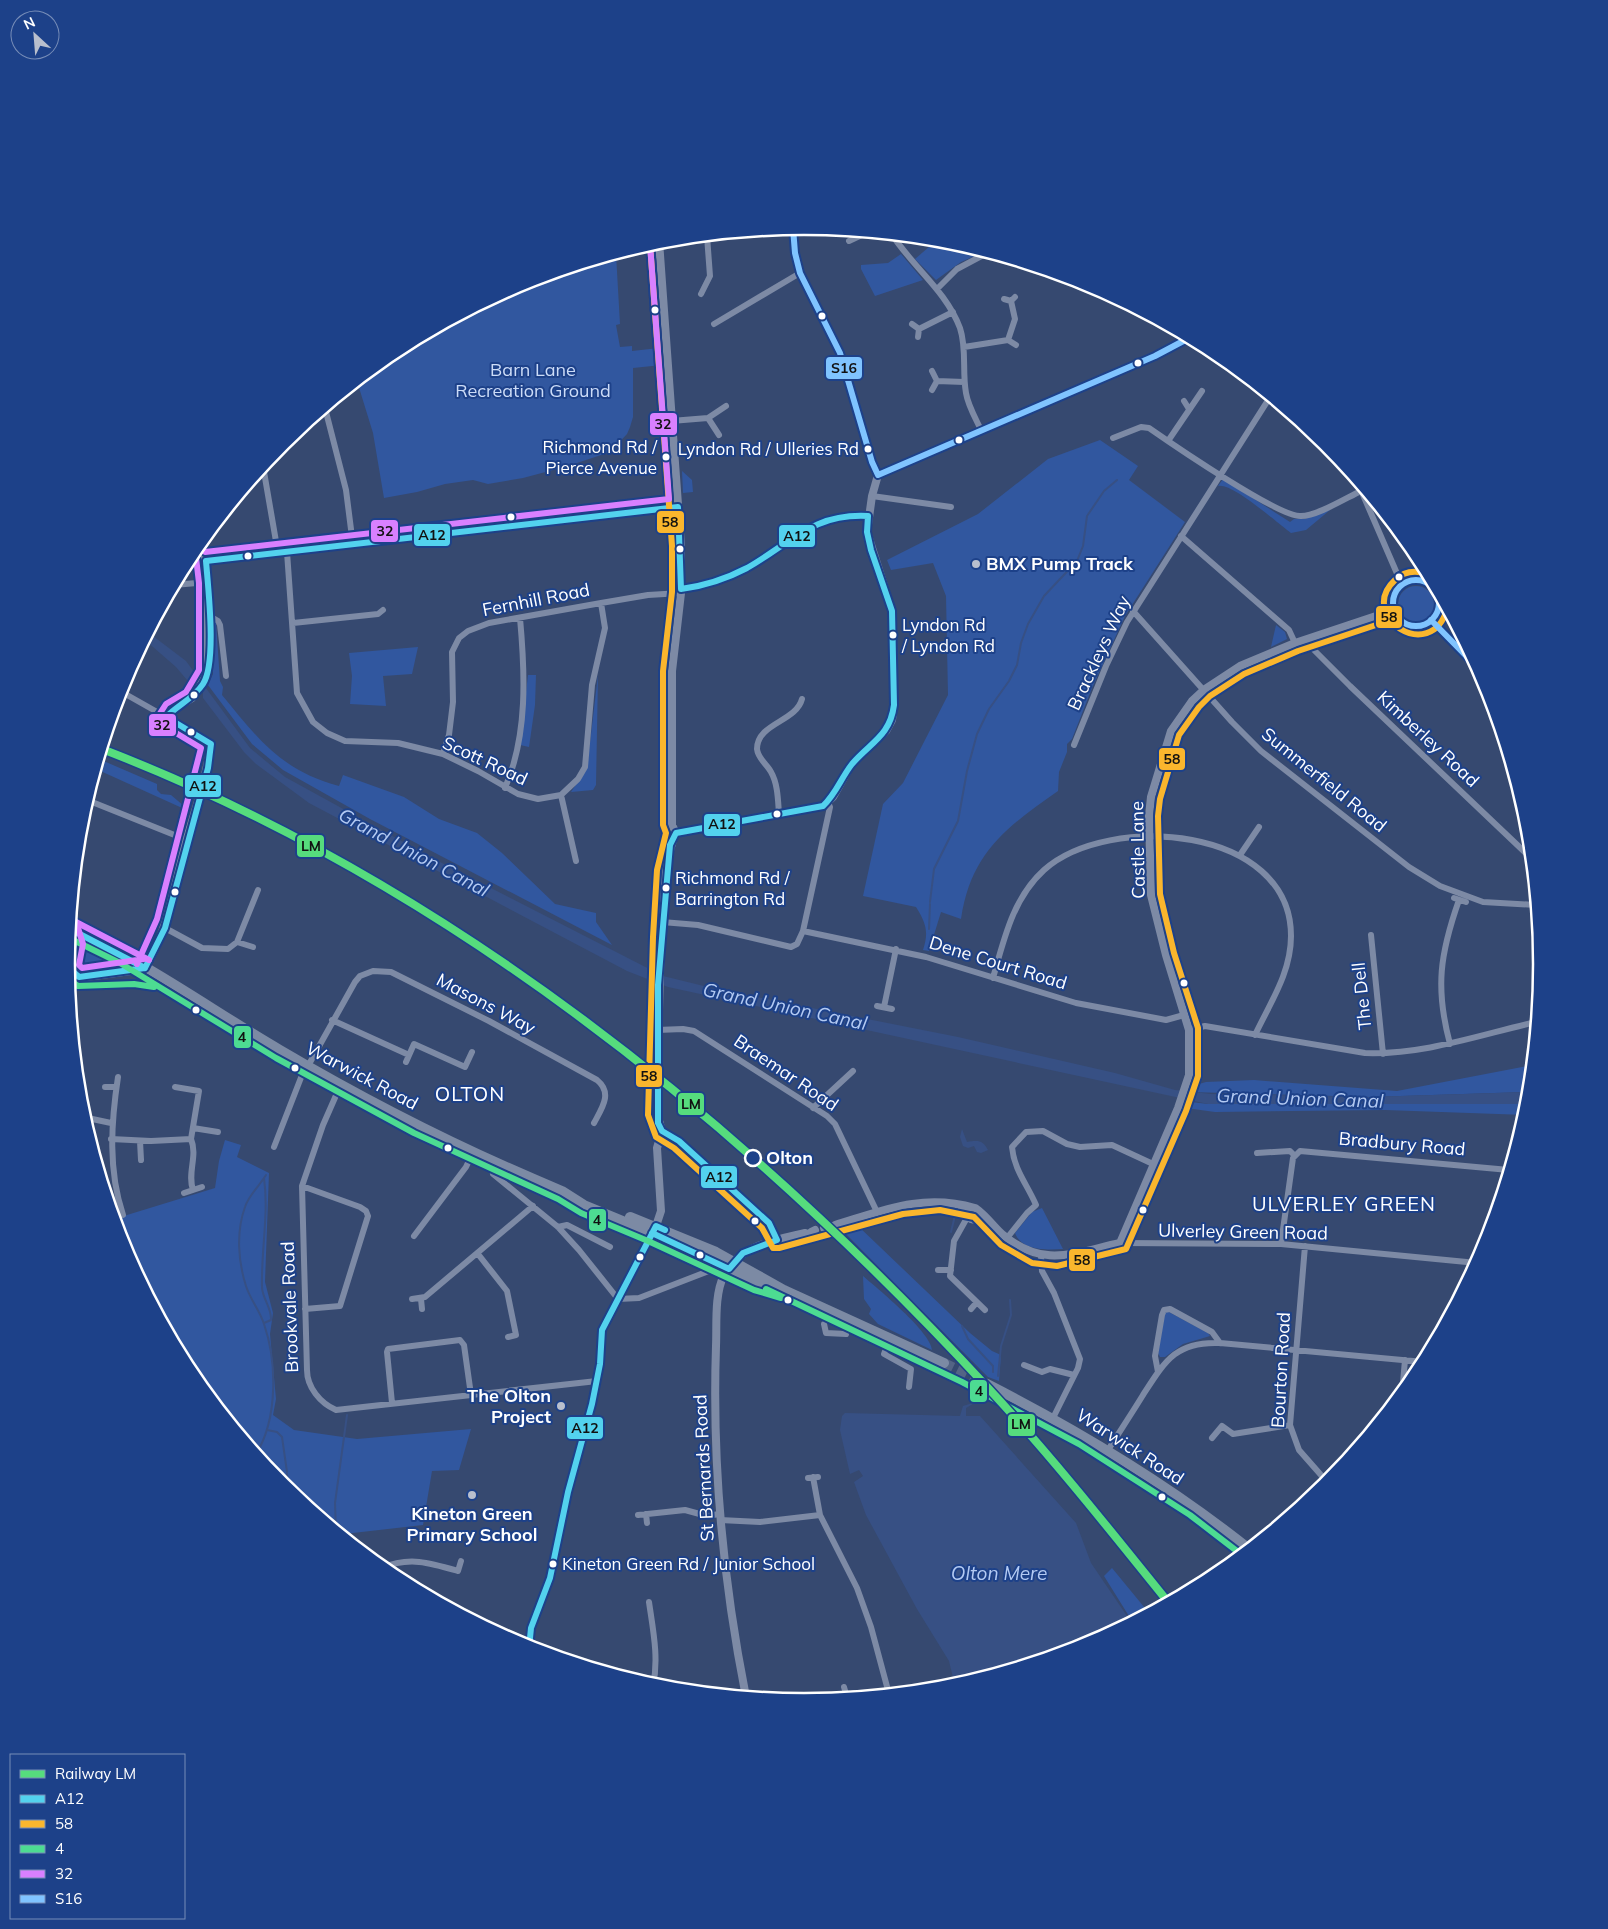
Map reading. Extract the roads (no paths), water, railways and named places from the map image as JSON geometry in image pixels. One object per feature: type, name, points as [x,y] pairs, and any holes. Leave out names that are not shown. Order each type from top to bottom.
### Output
[{"type":"highway","name":"Warwick Road","points":[[76,932],[89,937],[170,983],[305,1071],[341,1084],[491,1160],[573,1197],[654,1230],[732,1265],[758,1282],[784,1290],[944,1363]]},
{"type":"highway","points":[[76,943],[89,937]]},
{"type":"highway","points":[[126,972],[130,967],[127,958]]},
{"type":"highway","points":[[75,974],[79,977],[145,968]]},
{"type":"highway","name":"Warwick Road","points":[[106,974],[134,975],[170,983]]},
{"type":"highway","name":"Warwick Road","points":[[987,1384],[1053,1418],[1108,1450],[1217,1524],[1245,1545]]},
{"type":"street","points":[[676,833],[816,808],[828,802],[851,765],[886,731],[892,720],[894,705],[892,611],[871,550],[867,532],[868,516],[878,475],[872,462],[840,353],[800,273],[795,253],[794,235]]},
{"type":"street","points":[[849,241],[853,237]]},
{"type":"street","points":[[701,294],[710,276],[707,242]]},
{"type":"street","points":[[898,242],[937,288],[953,312],[961,330],[964,347],[964,382],[969,405],[982,432]]},
{"type":"street","points":[[660,251],[678,507],[681,591],[672,671],[672,825],[676,833]]},
{"type":"street","points":[[937,288],[957,269],[979,257]]},
{"type":"street","points":[[714,324],[800,273]]},
{"type":"street","points":[[1008,340],[1015,320],[1010,299]]},
{"type":"street","points":[[919,329],[953,312]]},
{"type":"street","points":[[912,324],[919,329]]},
{"type":"street","points":[[918,336],[919,329]]},
{"type":"street","points":[[964,347],[1008,340],[1016,345]]},
{"type":"street","points":[[878,475],[982,432],[1155,356],[1183,341]]},
{"type":"street","points":[[932,371],[937,381]]},
{"type":"street","points":[[937,381],[964,382]]},
{"type":"street","points":[[932,390],[937,381]]},
{"type":"street","points":[[1168,441],[1202,391]]},
{"type":"street","points":[[1184,401],[1190,409]]},
{"type":"street","name":"Brackleys Way","points":[[1074,746],[1106,666],[1133,611],[1267,401]]},
{"type":"street","points":[[671,421],[708,418],[726,406]]},
{"type":"street","points":[[326,413],[346,490],[353,545]]},
{"type":"street","points":[[708,418],[719,435]]},
{"type":"street","points":[[1113,438],[1146,427],[1287,514],[1302,517],[1359,492]]},
{"type":"street","name":"Scott Road","points":[[265,475],[282,553],[293,623],[298,693],[308,716],[320,729],[336,738],[353,742],[398,743],[443,754],[478,771],[505,788],[538,799],[552,798],[560,795]]},
{"type":"street","points":[[872,496],[951,507]]},
{"type":"street","points":[[1365,500],[1402,585]]},
{"type":"street","points":[[206,561],[678,507]]},
{"type":"street","name":"Fernhill Road","points":[[443,754],[449,735],[453,702],[452,652],[455,644],[468,631],[477,626],[700,587],[740,572],[763,559],[806,527],[821,520],[843,515],[868,516]]},
{"type":"street","points":[[1181,536],[1289,630],[1295,643]]},
{"type":"street","points":[[166,717],[178,706],[192,698],[207,677],[208,582],[204,552]]},
{"type":"street","points":[[1424,582],[1410,581],[1402,585],[1395,594],[1394,610],[1399,618],[1412,625],[1425,624],[1431,620],[1438,606]]},
{"type":"street","points":[[183,584],[208,582]]},
{"type":"street","points":[[577,861],[560,795],[578,779],[584,767],[592,685],[605,628],[601,603]]},
{"type":"street","points":[[293,623],[378,614],[383,610]]},
{"type":"street","name":"Castle Lane","points":[[1120,1243],[1187,1084],[1190,1063],[1189,1030],[1152,901],[1151,797],[1171,731],[1192,702],[1205,689],[1240,666],[1295,643],[1394,610]]},
{"type":"street","name":"Summerfield Road","points":[[1133,611],[1246,736],[1283,769],[1427,879],[1440,886],[1483,902],[1530,906]]},
{"type":"street","points":[[208,616],[218,621],[220,625],[226,676]]},
{"type":"street","points":[[505,788],[510,776],[519,739],[524,664],[520,618]]},
{"type":"street","points":[[1431,620],[1463,652]]},
{"type":"street","name":"Kimberley Road","points":[[1308,640],[1311,648],[1524,851]]},
{"type":"street","points":[[127,695],[211,744],[201,797],[186,840],[165,928],[145,968]]},
{"type":"street","points":[[779,814],[774,779],[758,755],[758,745],[766,731],[795,710],[802,699]]},
{"type":"street","points":[[662,922],[698,925],[791,947],[800,941],[830,807],[828,802]]},
{"type":"street","points":[[94,803],[186,840]]},
{"type":"street","points":[[1240,854],[1259,827]]},
{"type":"street","points":[[530,1640],[531,1628],[550,1578],[568,1492],[598,1381],[602,1330],[654,1230],[661,1211],[657,1148],[662,1131],[657,1114],[658,986],[670,845],[676,833]]},
{"type":"street","points":[[993,978],[1014,911],[1021,897],[1044,870],[1067,855],[1090,844],[1150,836],[1173,837],[1240,854],[1266,876],[1284,900],[1291,935],[1285,972],[1277,995],[1255,1035]]},
{"type":"street","points":[[165,928],[202,948],[211,950],[228,949],[237,942],[258,890]]},
{"type":"street","points":[[1450,1044],[1441,1000],[1442,961],[1445,942],[1460,900]]},
{"type":"street","name":"Dene Court Road","points":[[803,931],[896,949],[1076,1002],[1171,1020],[1184,1015]]},
{"type":"street","name":"The Dell","points":[[1371,935],[1383,1054]]},
{"type":"street","points":[[237,942],[252,947]]},
{"type":"street","points":[[877,1006],[888,1008],[896,949]]},
{"type":"street","name":"Masons Way","points":[[274,1147],[305,1071],[332,1020],[350,988],[360,976],[373,971],[391,972],[489,1021],[597,1080],[603,1085],[606,1094],[594,1123]]},
{"type":"street","points":[[332,1020],[407,1059],[414,1044],[465,1066],[472,1052]]},
{"type":"street","points":[[1189,1030],[1205,1026],[1365,1053],[1383,1054],[1418,1051],[1530,1024]]},
{"type":"street","name":"Braemar Road","points":[[657,1030],[690,1029],[827,1116],[835,1124],[877,1212]]},
{"type":"street","points":[[814,1108],[852,1071]]},
{"type":"street","points":[[118,1077],[111,1123],[111,1139],[122,1215]]},
{"type":"street","name":"Brookvale Road","points":[[341,1084],[302,1186],[307,1376],[309,1386],[330,1407],[336,1410],[598,1381]]},
{"type":"street","points":[[105,1087],[116,1087]]},
{"type":"street","points":[[175,1087],[199,1091],[191,1139],[194,1155],[191,1176],[193,1190]]},
{"type":"street","points":[[92,1120],[111,1123]]},
{"type":"street","points":[[193,1128],[218,1132]]},
{"type":"street","points":[[662,1131],[679,1141],[769,1223],[777,1240]]},
{"type":"street","points":[[1008,1238],[1027,1213],[1036,1205],[1029,1187],[1016,1169],[1012,1158],[1012,1147],[1026,1132],[1043,1131],[1067,1144],[1080,1147],[1112,1145],[1153,1164]]},
{"type":"street","points":[[111,1139],[140,1141],[191,1139]]},
{"type":"street","points":[[140,1141],[141,1160]]},
{"type":"street","name":"Bradbury Road","points":[[1257,1152],[1290,1151],[1294,1155],[1304,1150],[1503,1169]]},
{"type":"street","points":[[414,1236],[466,1167],[474,1152]]},
{"type":"street","points":[[1281,1244],[1294,1155]]},
{"type":"street","points":[[491,1160],[493,1174],[558,1227],[618,1299]]},
{"type":"street","points":[[302,1186],[366,1210],[368,1216],[340,1306],[305,1309]]},
{"type":"street","points":[[184,1193],[202,1187]]},
{"type":"street","name":"Ulverley Green Road","points":[[829,1227],[915,1202],[940,1201],[960,1205],[990,1223],[1028,1252],[1041,1256],[1056,1257],[1120,1243],[1281,1244],[1469,1262]]},
{"type":"street","points":[[412,1299],[421,1299],[478,1254],[533,1206]]},
{"type":"street","points":[[974,1215],[954,1241],[950,1276],[954,1282],[985,1310]]},
{"type":"street","points":[[558,1227],[567,1225],[610,1248]]},
{"type":"street","points":[[732,1265],[748,1250],[777,1240],[810,1232]]},
{"type":"street","name":"Bourton Road","points":[[1305,1246],[1290,1425],[1298,1450],[1322,1477]]},
{"type":"street","points":[[478,1254],[510,1297],[516,1336],[508,1337]]},
{"type":"street","points":[[1041,1256],[1042,1271],[1054,1293],[1080,1359],[1074,1376],[1053,1418]]},
{"type":"street","name":"St Bernards Road","points":[[732,1265],[721,1286],[716,1371],[715,1447],[729,1602],[745,1691]]},
{"type":"street","points":[[618,1299],[639,1298],[714,1269]]},
{"type":"street","points":[[938,1270],[951,1270]]},
{"type":"street","points":[[421,1299],[422,1309]]},
{"type":"street","points":[[971,1309],[976,1302]]},
{"type":"street","points":[[1158,1372],[1155,1356],[1164,1310],[1170,1309],[1212,1332],[1220,1343]]},
{"type":"street","points":[[824,1324],[826,1333],[846,1334],[846,1328],[851,1320]]},
{"type":"street","points":[[890,1338],[884,1354],[911,1369],[908,1388]]},
{"type":"street","points":[[392,1404],[388,1349],[460,1340],[464,1345],[471,1395]]},
{"type":"street","points":[[1108,1450],[1158,1372],[1172,1355],[1189,1346],[1220,1343],[1415,1361]]},
{"type":"street","points":[[1403,1379],[1405,1360]]},
{"type":"street","points":[[1024,1365],[1042,1372],[1050,1369],[1074,1376]]},
{"type":"street","points":[[1212,1438],[1222,1426],[1233,1434],[1290,1425]]},
{"type":"street","points":[[813,1477],[820,1515],[857,1588],[871,1627],[887,1688]]},
{"type":"street","points":[[638,1515],[685,1510],[707,1516],[760,1522],[820,1515]]},
{"type":"street","points":[[646,1514],[647,1523]]},
{"type":"street","points":[[391,1565],[404,1560],[415,1560],[458,1571],[461,1561]]},
{"type":"street","points":[[649,1602],[656,1652],[654,1677]]},
{"type":"street","points":[[844,1687],[848,1692]]},
{"type":"water","name":"Grand Union Canal","points":[[153,636],[186,661],[250,748],[285,777],[438,861],[663,976],[716,989],[958,1037],[1115,1073],[1175,1090],[1211,1094],[1370,1097],[1522,1092],[1520,1104],[1208,1104],[668,987],[627,971],[309,803],[256,764],[244,752],[203,698],[203,693],[197,683],[193,687],[176,667],[149,644]]},
{"type":"water","points":[[962,1129],[967,1142],[980,1142],[988,1150],[981,1153],[977,1152],[974,1146],[968,1148],[963,1146],[960,1137]]},
{"type":"water","name":"Olton Mere","points":[[976,1402],[966,1408],[966,1416],[980,1416],[1076,1523],[1091,1563],[1128,1617],[1083,1638],[1038,1655],[993,1669],[953,1678],[949,1661],[917,1609],[866,1515],[854,1482],[863,1476],[859,1470],[850,1474],[840,1430],[842,1416],[845,1413],[960,1416],[963,1406]]},
{"type":"waterway","points":[[930,902],[934,869],[958,821],[967,771],[977,734],[989,709],[1009,681],[1017,665],[1021,643],[1028,624],[1044,596],[1077,561],[1083,546],[1087,516],[1104,491],[1117,480]]},
{"type":"waterway","points":[[929,929],[930,904]]},
{"type":"waterway","points":[[264,1323],[271,1320],[262,1287],[266,1205],[264,1178],[266,1175]]},
{"type":"waterway","points":[[259,1448],[272,1408],[273,1373],[264,1324],[243,1276],[239,1236],[246,1203],[264,1178]]},
{"type":"waterway","points":[[951,1232],[957,1207]]},
{"type":"waterway","points":[[998,1376],[1001,1346],[1011,1315],[1010,1300]]},
{"type":"waterway","points":[[962,1326],[968,1339],[993,1366],[993,1372]]},
{"type":"waterway","points":[[336,1523],[335,1503],[347,1415]]},
{"type":"waterway","points":[[267,1430],[277,1432],[282,1437],[287,1472]]},
{"type":"waterway","points":[[287,1474],[287,1478]]},
{"type":"tunnel","points":[[944,1363],[987,1384]]},
{"type":"rail line","name":"LM","points":[[107,751],[229,804],[351,867],[469,939],[582,1018],[690,1104],[794,1195],[894,1290],[989,1389],[1058,1467],[1165,1598]]},
{"type":"place","name":"Lyndon Rd / Ulleries Rd","points":[[868,449]]},
{"type":"place","name":"Richmond Rd / Pierce Avenue","points":[[666,457]]},
{"type":"place","name":"BMX Pump Track","points":[[976,564]]},
{"type":"place","name":"Lyndon Rd / Lyndon Rd","points":[[893,635]]},
{"type":"place","name":"Richmond Rd / Barrington Rd","points":[[666,888]]},
{"type":"place","name":"Olton","points":[[753,1158]]},
{"type":"place","name":"The Olton Project","points":[[561,1406]]},
{"type":"place","name":"Kineton Green Primary School","points":[[472,1495]]},
{"type":"place","name":"Kineton Green Rd / Junior School","points":[[553,1564]]},
{"type":"district","name":"OLTON","points":[[470,1094]]},
{"type":"district","name":"ULVERLEY GREEN","points":[[1344,1204]]},
{"type":"park label","name":"Barn Lane Recreation Ground","points":[[533,380]]}]
